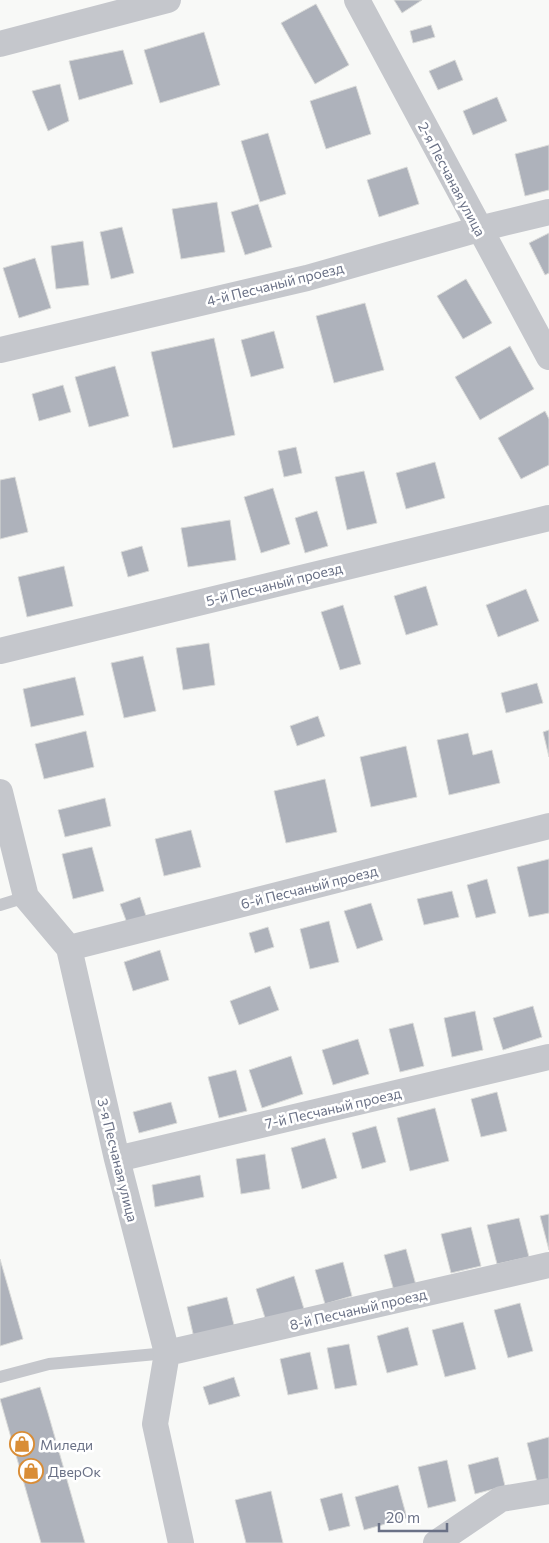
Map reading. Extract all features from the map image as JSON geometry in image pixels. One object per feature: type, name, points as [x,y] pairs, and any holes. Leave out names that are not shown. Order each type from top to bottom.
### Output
[{"type":"street","points":[[0,44],[168,0]]},
{"type":"street","name":"2-я Песчаная улица","points":[[357,0],[549,357]]},
{"type":"street","name":"4-й Песчаный проезд","points":[[0,350],[307,278],[479,229],[549,212]]},
{"type":"street","name":"5-й Песчаный проезд","points":[[0,651],[549,518]]},
{"type":"street","name":"3-я Песчаная улица","points":[[0,792],[26,897],[69,948],[117,1159],[167,1353],[155,1424],[181,1543]]},
{"type":"street","name":"6-й Песчаный проезд","points":[[69,948],[549,826]]},
{"type":"street","name":"7-й Песчаный проезд","points":[[117,1159],[549,1056]]},
{"type":"street","name":"8-й Песчаный проезд","points":[[167,1353],[549,1264]]},
{"type":"street","points":[[443,1540],[502,1499],[549,1491]]},
{"type":"lane","points":[[0,905],[26,897]]},
{"type":"lane","points":[[0,1378],[49,1364],[167,1353]]},
{"type":"building","points":[[394,0],[422,0],[402,13]]},
{"type":"building","points":[[316,4],[349,65],[315,84],[281,23]]},
{"type":"building","points":[[431,25],[435,37],[413,43],[410,31]]},
{"type":"building","points":[[204,32],[220,85],[160,103],[144,50]]},
{"type":"building","points":[[123,50],[133,84],[79,100],[69,61]]},
{"type":"building","points":[[455,60],[463,80],[438,90],[429,71]]},
{"type":"building","points":[[60,84],[69,121],[48,131],[32,91]]},
{"type":"building","points":[[356,86],[371,134],[326,149],[310,101]]},
{"type":"building","points":[[497,97],[507,121],[473,135],[463,111]]},
{"type":"building","points":[[268,133],[286,194],[260,202],[241,141]]},
{"type":"building","points":[[549,145],[549,190],[525,196],[515,154]]},
{"type":"building","points":[[407,167],[419,204],[379,217],[367,180]]},
{"type":"building","points":[[217,202],[225,252],[181,259],[172,209]]},
{"type":"building","points":[[258,204],[272,247],[245,255],[231,212]]},
{"type":"building","points":[[122,227],[134,273],[111,279],[100,232]]},
{"type":"building","points":[[549,233],[549,273],[545,275],[529,243]]},
{"type":"building","points":[[83,241],[89,285],[56,289],[51,246]]},
{"type":"building","points":[[35,258],[51,308],[19,318],[3,268]]},
{"type":"building","points":[[466,279],[492,323],[463,339],[437,296]]},
{"type":"building","points":[[365,303],[384,370],[334,383],[316,316]]},
{"type":"building","points":[[274,331],[284,368],[251,377],[241,340]]},
{"type":"building","points":[[214,338],[235,435],[173,448],[151,352]]},
{"type":"building","points":[[510,346],[534,389],[480,420],[455,377]]},
{"type":"building","points":[[115,366],[129,416],[89,427],[75,377]]},
{"type":"building","points":[[63,385],[71,412],[39,421],[32,394]]},
{"type":"building","points":[[545,411],[549,419],[549,465],[521,479],[498,438]]},
{"type":"building","points":[[296,447],[302,473],[284,477],[278,451]]},
{"type":"building","points":[[435,462],[445,498],[406,509],[396,473]]},
{"type":"building","points":[[364,471],[377,523],[347,530],[335,477]]},
{"type":"building","points":[[15,477],[28,532],[0,539],[0,480]]},
{"type":"building","points":[[273,488],[290,544],[261,553],[244,497]]},
{"type":"building","points":[[317,511],[328,546],[305,553],[295,518]]},
{"type":"building","points":[[230,520],[236,560],[188,567],[181,528]]},
{"type":"building","points":[[142,546],[149,571],[128,577],[121,552]]},
{"type":"building","points":[[64,566],[73,606],[27,617],[18,577]]},
{"type":"building","points":[[426,586],[438,625],[406,635],[394,596]]},
{"type":"building","points":[[526,589],[539,621],[498,637],[486,605]]},
{"type":"building","points":[[343,605],[361,664],[340,670],[321,612]]},
{"type":"building","points":[[209,643],[215,685],[183,690],[176,648]]},
{"type":"building","points":[[143,656],[156,711],[124,718],[111,663]]},
{"type":"building","points":[[75,677],[84,715],[31,727],[23,689]]},
{"type":"building","points":[[537,683],[543,703],[506,713],[501,693]]},
{"type":"building","points":[[318,716],[325,736],[297,746],[290,726]]},
{"type":"building","points":[[549,730],[549,757],[543,732]]},
{"type":"building","points":[[86,731],[94,767],[44,779],[35,744]]},
{"type":"building","points":[[468,733],[473,755],[492,750],[500,783],[449,795],[437,740]]},
{"type":"building","points":[[406,746],[417,797],[371,807],[360,757]]},
{"type":"building","points":[[325,779],[337,832],[286,843],[274,791]]},
{"type":"building","points":[[105,798],[111,826],[65,837],[58,810]]},
{"type":"building","points":[[191,830],[201,867],[164,876],[155,839]]},
{"type":"building","points":[[92,847],[104,891],[73,899],[62,854]]},
{"type":"building","points":[[549,859],[549,913],[529,917],[517,867]]},
{"type":"building","points":[[487,879],[496,913],[476,918],[467,885]]},
{"type":"building","points":[[452,891],[459,917],[424,925],[417,899]]},
{"type":"building","points":[[140,897],[146,916],[127,923],[120,904]]},
{"type":"building","points":[[371,903],[383,940],[357,949],[344,911]]},
{"type":"building","points":[[329,921],[339,962],[310,969],[300,929]]},
{"type":"building","points":[[268,927],[274,947],[255,953],[249,933]]},
{"type":"building","points":[[160,950],[169,980],[133,991],[124,962]]},
{"type":"building","points":[[270,986],[279,1010],[239,1025],[230,1001]]},
{"type":"building","points":[[533,1006],[542,1037],[503,1050],[493,1018]]},
{"type":"building","points":[[475,1011],[483,1050],[452,1057],[444,1018]]},
{"type":"building","points":[[413,1023],[424,1066],[400,1072],[389,1029]]},
{"type":"building","points":[[358,1039],[369,1074],[333,1085],[322,1050]]},
{"type":"building","points":[[291,1056],[303,1094],[262,1108],[249,1070]]},
{"type":"building","points":[[236,1070],[247,1111],[219,1118],[208,1077]]},
{"type":"building","points":[[497,1092],[507,1131],[481,1137],[471,1099]]},
{"type":"building","points":[[171,1102],[177,1123],[139,1133],[133,1112]]},
{"type":"building","points":[[435,1108],[449,1161],[410,1171],[397,1118]]},
{"type":"building","points":[[376,1126],[386,1162],[362,1169],[352,1133]]},
{"type":"building","points":[[325,1138],[337,1178],[302,1189],[291,1148]]},
{"type":"building","points":[[265,1154],[270,1189],[241,1194],[236,1159]]},
{"type":"building","points":[[200,1175],[204,1197],[155,1207],[152,1185]]},
{"type":"building","points":[[549,1214],[549,1250],[540,1216]]},
{"type":"building","points":[[519,1218],[529,1257],[497,1264],[487,1225]]},
{"type":"building","points":[[471,1227],[481,1266],[451,1273],[441,1234]]},
{"type":"building","points":[[406,1249],[416,1285],[394,1291],[384,1255]]},
{"type":"building","points":[[0,1259],[23,1339],[0,1346]]},
{"type":"building","points":[[343,1262],[352,1296],[325,1304],[315,1270]]},
{"type":"building","points":[[294,1276],[304,1309],[266,1321],[256,1289]]},
{"type":"building","points":[[227,1297],[235,1329],[194,1338],[187,1307]]},
{"type":"building","points":[[520,1303],[533,1351],[508,1358],[494,1310]]},
{"type":"building","points":[[463,1322],[476,1369],[445,1377],[432,1330]]},
{"type":"building","points":[[408,1327],[418,1365],[387,1373],[377,1336]]},
{"type":"building","points":[[349,1344],[357,1385],[335,1389],[327,1348]]},
{"type":"building","points":[[310,1352],[318,1389],[288,1395],[280,1359]]},
{"type":"building","points":[[234,1377],[240,1396],[209,1405],[203,1387]]},
{"type":"building","points":[[40,1387],[85,1543],[41,1543],[0,1399]]},
{"type":"building","points":[[549,1437],[549,1483],[538,1486],[527,1443]]},
{"type":"building","points":[[498,1457],[505,1486],[475,1494],[468,1465]]},
{"type":"building","points":[[447,1460],[456,1501],[428,1508],[418,1467]]},
{"type":"building","points":[[398,1485],[407,1518],[364,1530],[355,1497]]},
{"type":"building","points":[[271,1491],[283,1543],[246,1543],[235,1500]]},
{"type":"building","points":[[342,1493],[350,1526],[329,1531],[320,1499]]},
{"type":"place","name":"Миледи","points":[[22,1444]]},
{"type":"place","name":"ДверОк","points":[[31,1471]]}]
